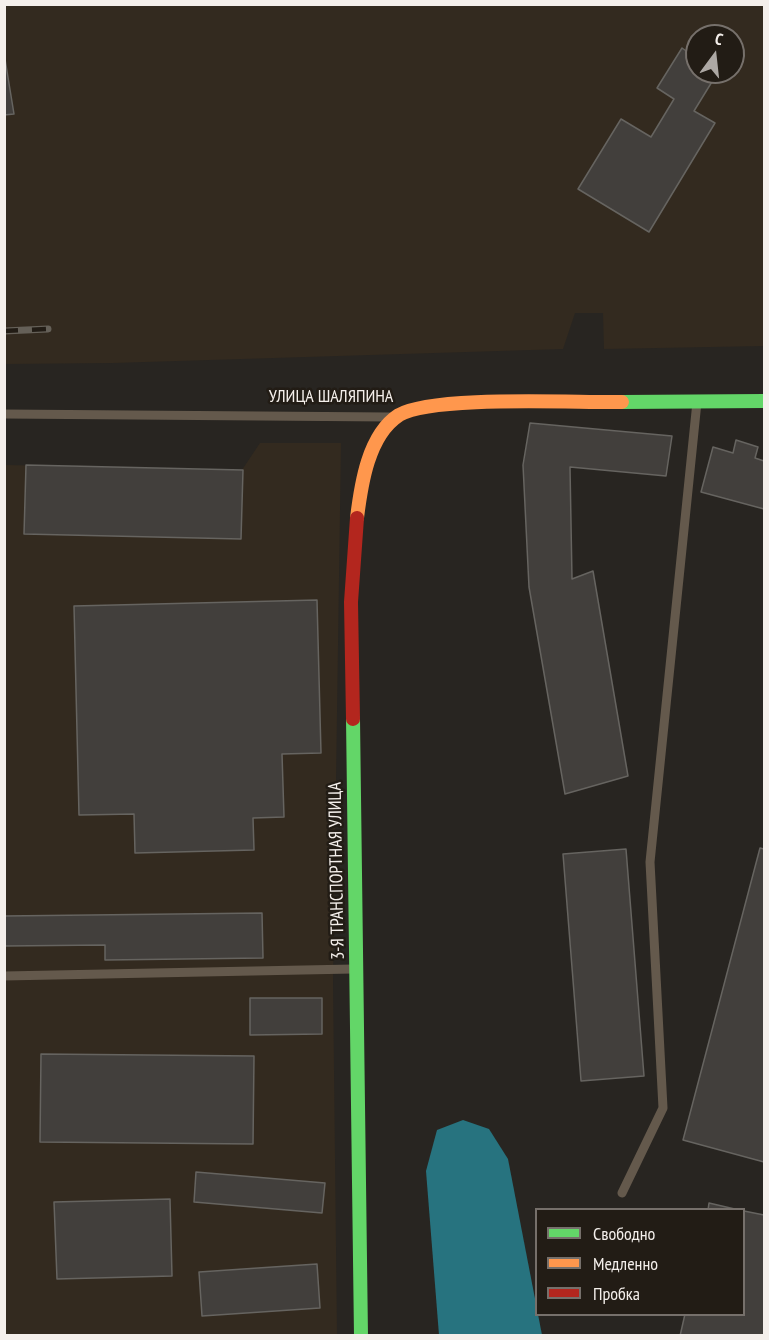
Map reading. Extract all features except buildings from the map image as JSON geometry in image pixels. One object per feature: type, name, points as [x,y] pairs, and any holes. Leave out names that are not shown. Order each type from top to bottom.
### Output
[{"type":"street","name":"УЛИЦА ШАЛЯПИНА","points":[[398,417],[438,404],[765,401]]},
{"type":"street","name":"3-Я ТРАНСПОРТНАЯ УЛИЦА","points":[[361,1335],[351,602],[356,515],[373,446],[398,417]]},
{"type":"lane","points":[[622,1193],[663,1108],[650,862],[697,400]]},
{"type":"lane","name":"УЛИЦА ШАЛЯПИНА","points":[[4,414],[398,417]]},
{"type":"lane","points":[[4,975],[356,969]]},
{"type":"shaded area","points":[[4,5],[764,5],[764,346],[604,349],[603,313],[575,313],[563,349],[113,363],[5,364]]},
{"type":"shaded area","points":[[260,443],[341,443],[333,982],[337,1335],[5,1336],[5,465],[242,470]]},
{"type":"water","points":[[463,1120],[489,1129],[508,1159],[535,1299],[535,1316],[538,1316],[542,1335],[439,1335],[426,1171],[437,1130]]},
{"type":"railway","points":[[4,331],[48,329]]},
{"type":"traffic: fast","points":[[622,402],[764,401]]},
{"type":"traffic: fast","points":[[353,719],[361,1336]]},
{"type":"traffic: slow","points":[[357,518],[364,476],[373,448],[388,424],[399,415],[416,409],[472,402],[622,402]]},
{"type":"traffic: jam","points":[[353,719],[351,602],[357,518]]}]
